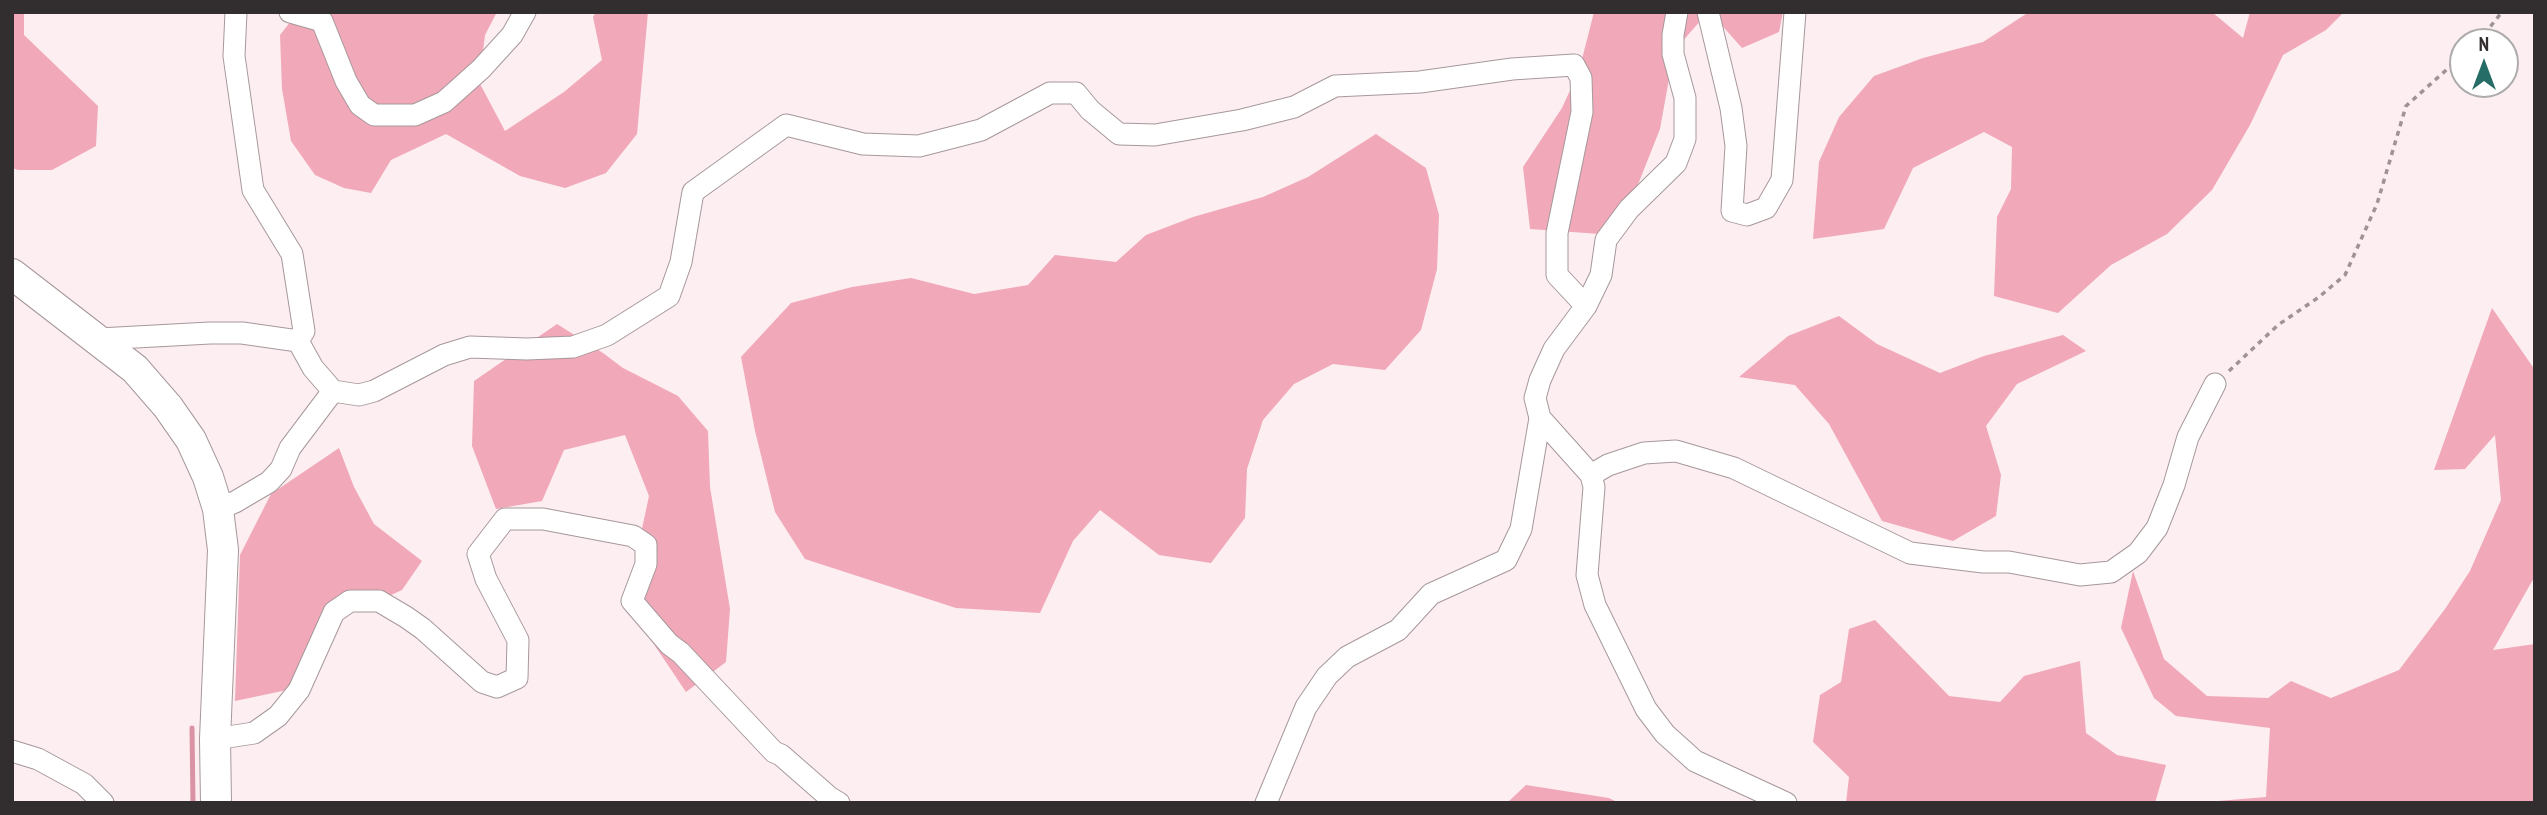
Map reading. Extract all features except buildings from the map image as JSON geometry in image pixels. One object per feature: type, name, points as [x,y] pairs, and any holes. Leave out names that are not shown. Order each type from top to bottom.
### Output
[{"type":"street","points":[[236,12],[234,56],[253,190],[292,254],[303,323],[303,331],[298,341]]},
{"type":"street","points":[[290,12],[322,21],[346,81],[360,105],[374,115],[415,115],[444,102],[481,69],[512,35],[525,12]]},
{"type":"street","points":[[1266,803],[1306,707],[1327,676],[1347,657],[1398,630],[1431,594],[1506,560],[1521,529],[1540,418],[1535,398],[1553,349],[1586,306],[1601,275],[1606,240],[1629,209],[1676,163],[1685,139],[1685,98],[1673,54],[1677,12]]},
{"type":"street","points":[[1708,12],[1731,108],[1736,146],[1732,211],[1747,215],[1766,208],[1782,180],[1795,12]]},
{"type":"street","points":[[298,341],[313,368],[333,391],[359,395],[374,391],[444,355],[470,347],[573,347],[607,335],[669,296],[681,261],[692,192],[786,125],[863,144],[919,146],[981,131],[1051,93],[1076,93],[1090,110],[1119,134],[1155,135],[1242,120],[1294,107],[1335,86],[1420,82],[1513,69],[1574,65],[1581,78],[1583,112],[1557,233],[1557,275],[1586,306]]},
{"type":"street","points":[[12,274],[135,369],[168,407],[191,440],[208,477],[218,509],[223,550],[215,739],[216,803]]},
{"type":"street","points":[[99,339],[221,333],[298,341]]},
{"type":"street","points":[[1591,475],[1608,465],[1644,453],[1676,451],[1734,468],[1910,553],[1983,562],[2009,562],[2080,575],[2111,572],[2138,553],[2157,528],[2174,485],[2188,437],[2215,384]]},
{"type":"street","points":[[218,509],[269,482],[281,470],[290,448],[333,391]]},
{"type":"street","points":[[1540,418],[1591,475],[1594,487],[1587,575],[1595,605],[1646,709],[1665,734],[1695,761],[1786,803]]},
{"type":"street","points":[[215,739],[254,733],[278,716],[299,690],[334,612],[350,601],[379,601],[406,617],[482,682],[497,687],[517,678],[518,640],[486,579],[478,554],[505,519],[542,519],[633,536],[646,545],[646,564],[632,601],[669,644],[681,653],[774,752],[839,803]]},
{"type":"street","points":[[12,751],[38,758],[83,784],[103,803]]},
{"type":"path","points":[[2489,28],[2502,12]]},
{"type":"path","points":[[2215,384],[2278,325],[2345,275],[2377,204],[2406,106],[2449,68]]},
{"type":"shaded area","points":[[12,12],[24,12],[24,35],[98,106],[96,146],[52,170],[12,168]]},
{"type":"shaded area","points":[[298,12],[497,12],[485,35],[479,82],[505,131],[564,92],[602,60],[593,17],[596,12],[648,12],[637,134],[606,173],[565,188],[520,176],[446,134],[391,160],[371,193],[344,188],[315,175],[291,141],[282,89],[280,35]]},
{"type":"shaded area","points":[[1594,12],[1708,12],[1674,51],[1660,129],[1637,187],[1600,234],[1530,229],[1523,167],[1562,108],[1579,71]]},
{"type":"shaded area","points":[[1710,12],[1783,12],[1779,32],[1742,48]]},
{"type":"shaded area","points":[[2029,12],[2212,12],[2243,38],[2250,12],[2344,12],[2326,30],[2283,55],[2250,125],[2212,190],[2167,234],[2111,265],[2058,313],[1994,296],[1997,217],[2011,189],[2012,147],[1984,132],[1913,168],[1884,229],[1813,239],[1819,162],[1839,117],[1874,76],[1923,58],[1983,42]]},
{"type":"shaded area","points":[[1376,134],[1426,168],[1439,215],[1437,269],[1421,330],[1385,370],[1333,364],[1294,384],[1263,420],[1247,469],[1245,518],[1211,563],[1159,555],[1100,510],[1073,541],[1040,613],[956,608],[805,559],[775,512],[755,431],[741,357],[791,303],[852,287],[911,278],[974,294],[1028,285],[1055,255],[1116,262],[1146,235],[1193,217],[1263,197],[1308,177]]},
{"type":"shaded area","points":[[2492,308],[2535,370],[2535,576],[2493,650],[2535,644],[2535,803],[2194,803],[2266,797],[2270,728],[2176,716],[2154,698],[2121,628],[2133,571],[2164,659],[2207,696],[2268,698],[2291,681],[2331,698],[2399,670],[2470,571],[2501,500],[2495,435],[2465,469],[2434,470]]},
{"type":"shaded area","points":[[1839,316],[1877,344],[1940,373],[1984,356],[2063,335],[2086,351],[2017,384],[1986,426],[2001,475],[1996,516],[1953,541],[1882,521],[1829,424],[1795,385],[1739,377],[1788,336]]},
{"type":"shaded area","points":[[557,324],[623,368],[678,396],[708,431],[710,487],[730,609],[726,662],[686,692],[645,631],[634,566],[649,496],[625,435],[564,450],[542,501],[496,509],[472,446],[474,381]]},
{"type":"shaded area","points":[[339,448],[354,487],[374,524],[422,561],[402,590],[332,622],[306,686],[235,701],[240,555],[271,494]]},
{"type":"shaded area","points":[[1875,620],[1949,696],[2000,702],[2024,676],[2080,661],[2086,733],[2117,755],[2166,765],[2155,803],[1846,803],[1849,777],[1813,742],[1820,695],[1841,682],[1849,629]]},
{"type":"shaded area","points":[[1526,785],[1609,798],[1619,803],[1507,803]]},
{"type":"waterway","points":[[192,728],[193,803]]}]
